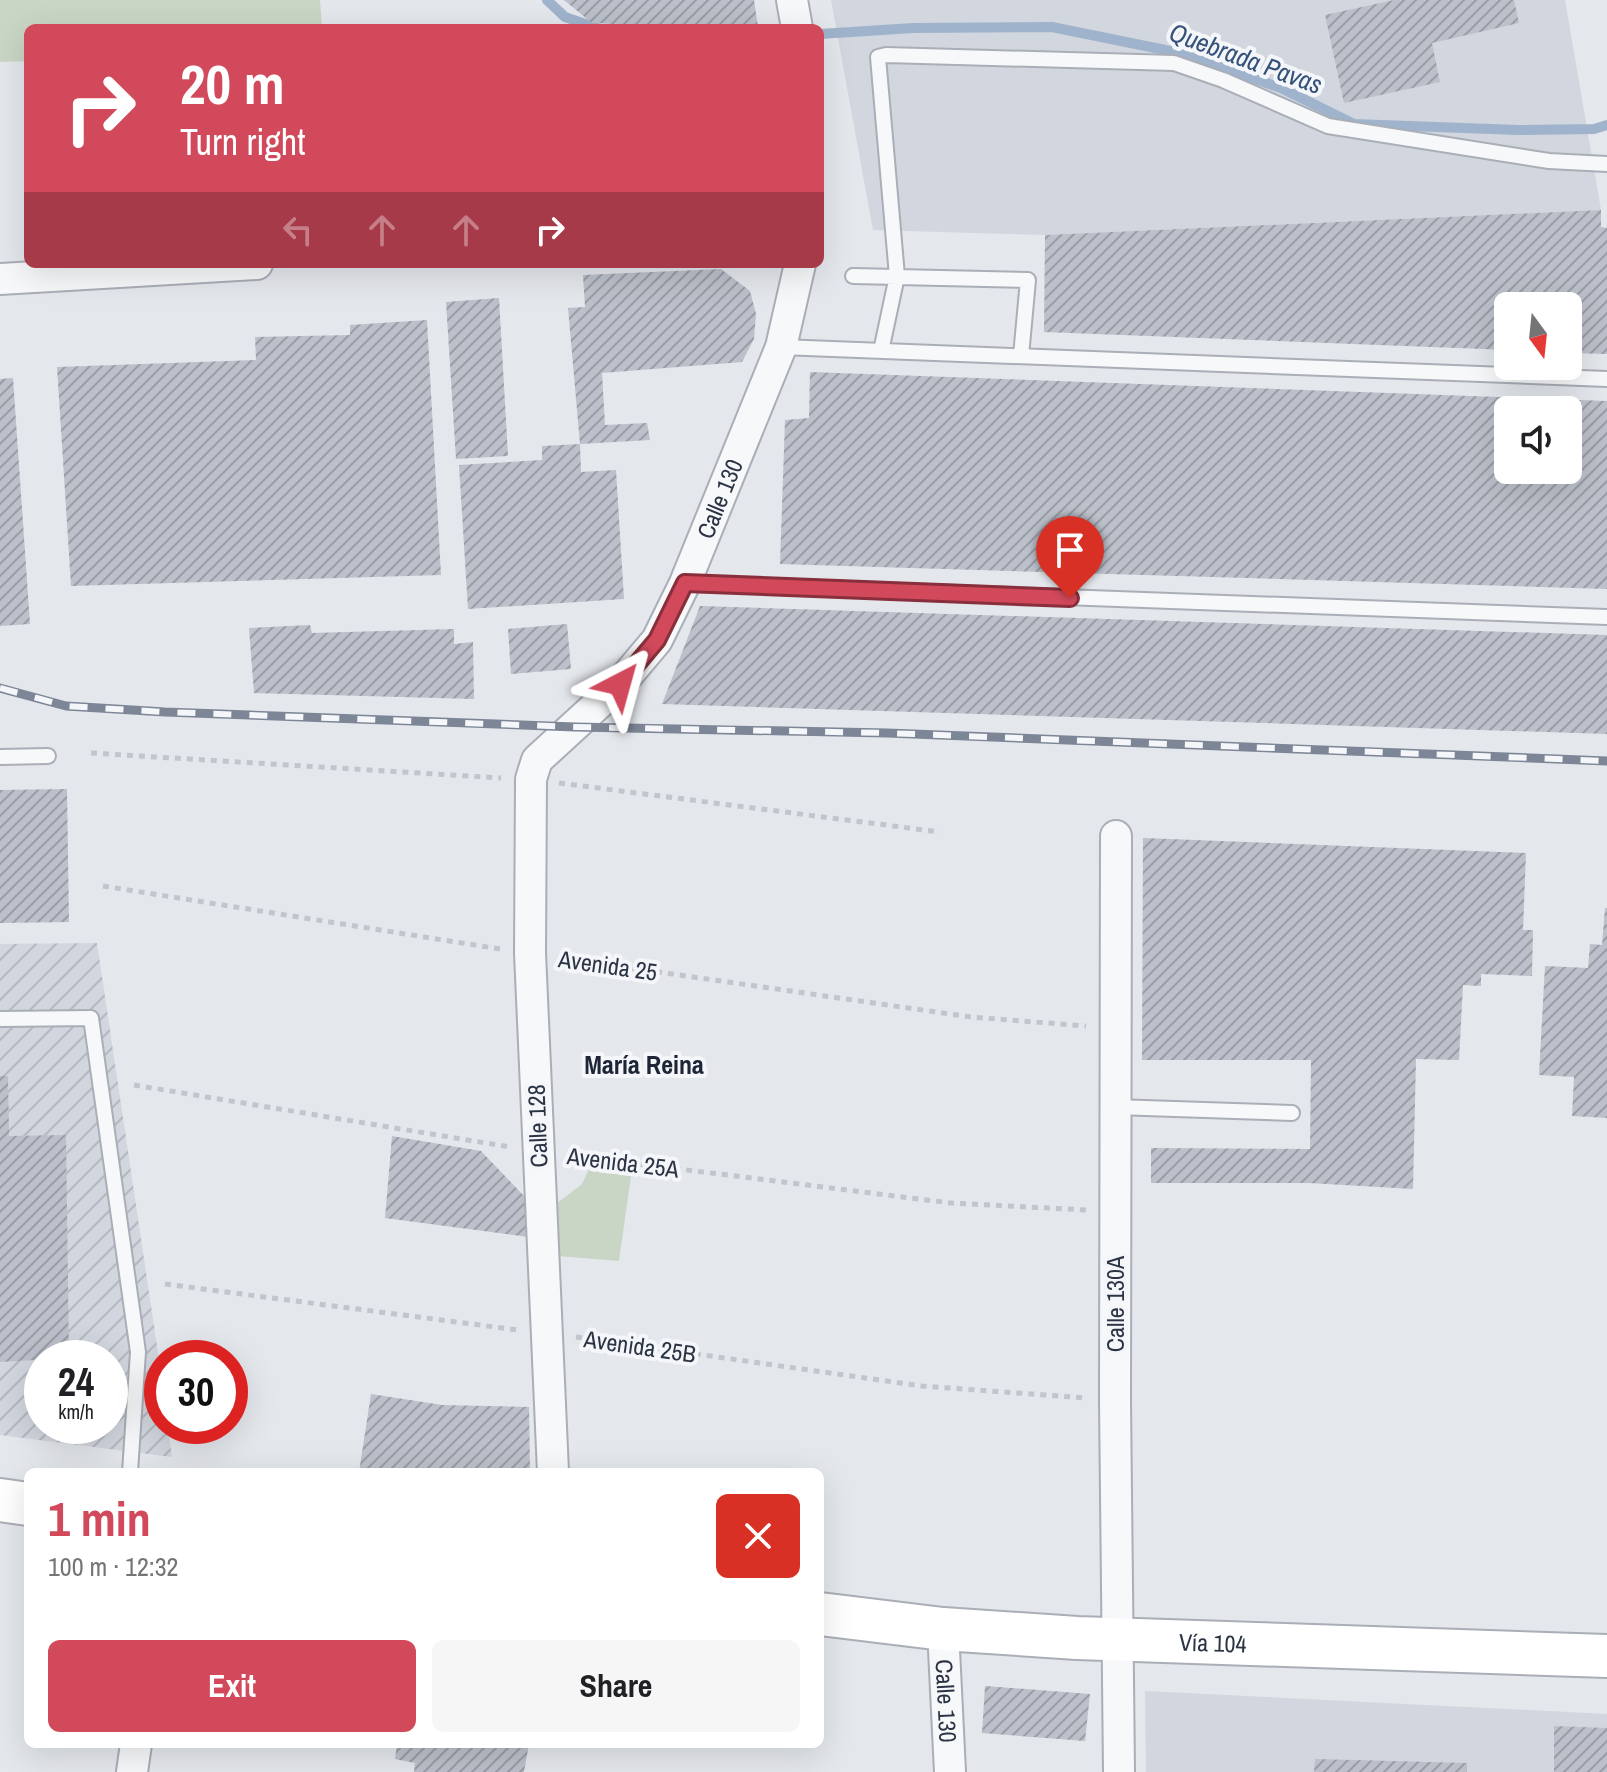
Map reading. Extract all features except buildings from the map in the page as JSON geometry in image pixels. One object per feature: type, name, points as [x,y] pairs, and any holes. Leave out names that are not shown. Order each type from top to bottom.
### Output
[{"type":"main road","points":[[0,1500],[24,1503]]},
{"type":"main road","name":"Vía 104","points":[[824,1614],[943,1629],[1116,1639],[1607,1656]]},
{"type":"street","points":[[0,279],[125,268]]},
{"type":"street","name":"Calle 130","points":[[531,779],[537,760],[620,684],[657,640],[685,583],[781,347],[799,268]]},
{"type":"street","name":"Calle 128","points":[[531,779],[530,953],[553,1468]]},
{"type":"street","name":"Calle 130A","points":[[1116,836],[1115,1401],[1119,1772]]},
{"type":"street","name":"Calle 130","points":[[943,1629],[950,1772]]},
{"type":"street","points":[[132,1772],[135,1748]]},
{"type":"lane","points":[[881,351],[897,276],[878,57],[1174,63],[1223,80],[1328,126],[1549,161],[1607,164]]},
{"type":"lane","points":[[853,276],[1028,280],[1021,356]]},
{"type":"lane","points":[[781,347],[1607,379]]},
{"type":"lane","points":[[685,583],[1607,617]]},
{"type":"lane","points":[[0,757],[48,756]]},
{"type":"lane","points":[[0,1019],[91,1018],[138,1352],[130,1468]]},
{"type":"lane","points":[[1115,1107],[1292,1113]]},
{"type":"path","name":"Avenida 25","points":[[103,886],[530,953],[971,1017],[1115,1028]]},
{"type":"path","name":"Avenida 25A","points":[[134,1085],[537,1152],[951,1203],[1115,1212]]},
{"type":"path","name":"Avenida 25B","points":[[165,1284],[547,1333],[922,1386],[1115,1401]]},
{"type":"shaded area","points":[[831,0],[1565,0],[1601,210],[1045,235],[873,230]]},
{"type":"shaded area","points":[[97,943],[156,1340],[144,1340],[144,1444],[170,1444],[172,1457],[70,1444],[128,1444],[128,1340],[24,1340],[24,1438],[0,1435],[0,944]]},
{"type":"shaded area","points":[[1145,1691],[1607,1714],[1607,1772],[1146,1772]]},
{"type":"green space","points":[[0,0],[320,0],[322,24],[24,24],[24,61],[0,62]]},
{"type":"green space","points":[[589,1169],[631,1176],[619,1261],[558,1256],[556,1204],[582,1184]]},
{"type":"waterway","name":"Quebrada Pavas","points":[[547,0],[565,17],[585,24]]},
{"type":"waterway","name":"Quebrada Pavas","points":[[824,34],[913,28],[1052,27],[1180,53],[1281,88],[1354,124],[1518,130],[1594,129],[1607,125]]},
{"type":"railway","points":[[0,688],[66,706],[165,712],[575,727],[887,733],[1607,761]]},
{"type":"district","name":"María Reina","points":[[644,1064]]},
{"type":"route","points":[[620,684],[657,640],[685,583],[1070,598]]}]
